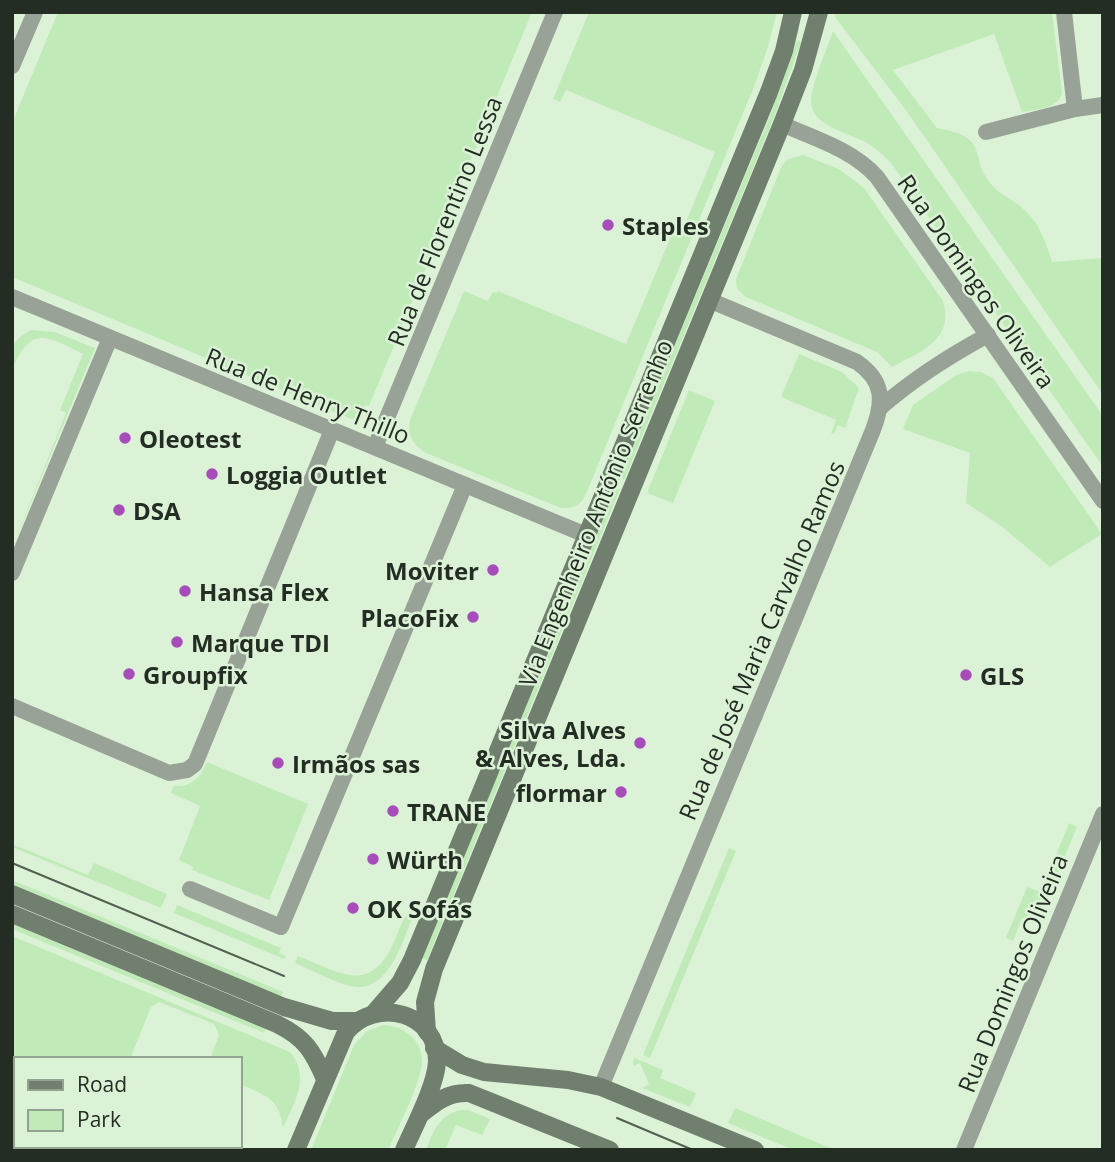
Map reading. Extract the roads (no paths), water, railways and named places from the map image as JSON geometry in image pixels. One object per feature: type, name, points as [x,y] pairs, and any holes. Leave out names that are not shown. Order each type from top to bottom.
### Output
[{"type":"main road","name":"Via Engenheiro António Serrenho","points":[[404,1150],[437,1062],[425,1002],[434,969],[782,124],[813,41],[819,12]]},
{"type":"main road","name":"Via Engenheiro António Serrenho","points":[[374,1013],[400,983],[412,960],[769,92],[784,51],[792,14]]},
{"type":"main road","points":[[12,894],[284,1007],[332,1021],[357,1021]]},
{"type":"main road","points":[[12,914],[285,1027],[312,1050],[325,1079]]},
{"type":"main road","points":[[296,1150],[346,1032],[357,1021],[374,1013],[387,1011],[406,1016],[419,1024],[431,1040],[462,1065],[484,1072],[577,1081],[601,1087],[755,1150]]},
{"type":"main road","points":[[418,1116],[443,1097],[453,1093],[469,1093],[610,1150]]},
{"type":"street","points":[[12,66],[35,12]]},
{"type":"street","name":"Rua de Florentino Lessa","points":[[375,447],[555,12]]},
{"type":"street","points":[[1064,12],[1075,109]]},
{"type":"street","points":[[986,132],[1075,109],[1103,105]]},
{"type":"street","name":"Rua Domingos Oliveira","points":[[782,124],[848,153],[868,167],[885,187],[1103,501]]},
{"type":"street","name":"Rua de Henry Thillo","points":[[12,298],[586,535]]},
{"type":"street","points":[[709,300],[857,362],[874,377],[880,393],[880,408]]},
{"type":"street","points":[[880,408],[905,386],[988,335]]},
{"type":"street","points":[[12,573],[110,338]]},
{"type":"street","name":"Rua de José Maria Carvalho Ramos","points":[[601,1087],[880,408]]},
{"type":"street","points":[[12,706],[169,773],[187,770],[195,764],[332,430]]},
{"type":"street","points":[[190,889],[281,927],[465,485]]},
{"type":"street","name":"Rua Domingos Oliveira","points":[[964,1150],[1103,814]]},
{"type":"tram line","points":[[12,863],[284,976]]},
{"type":"tram line","points":[[617,1118],[693,1150]]},
{"type":"place","name":"Staples","points":[[608,225]]},
{"type":"place","name":"Oleotest","points":[[125,438]]},
{"type":"place","name":"Loggia Outlet","points":[[212,474]]},
{"type":"place","name":"DSA","points":[[119,510]]},
{"type":"place","name":"Moviter","points":[[493,570]]},
{"type":"place","name":"Hansa Flex","points":[[185,591]]},
{"type":"place","name":"PlacoFix","points":[[473,617]]},
{"type":"place","name":"Marque TDI","points":[[177,642]]},
{"type":"place","name":"Groupfix","points":[[129,674]]},
{"type":"place","name":"GLS","points":[[966,675]]},
{"type":"place","name":"Silva Alves & Alves, Lda.","points":[[640,743]]},
{"type":"place","name":"Irmãos sas","points":[[278,763]]},
{"type":"place","name":"flormar","points":[[621,792]]},
{"type":"place","name":"TRANE","points":[[393,811]]},
{"type":"place","name":"Würth","points":[[373,859]]},
{"type":"place","name":"OK Sofás","points":[[353,908]]}]
